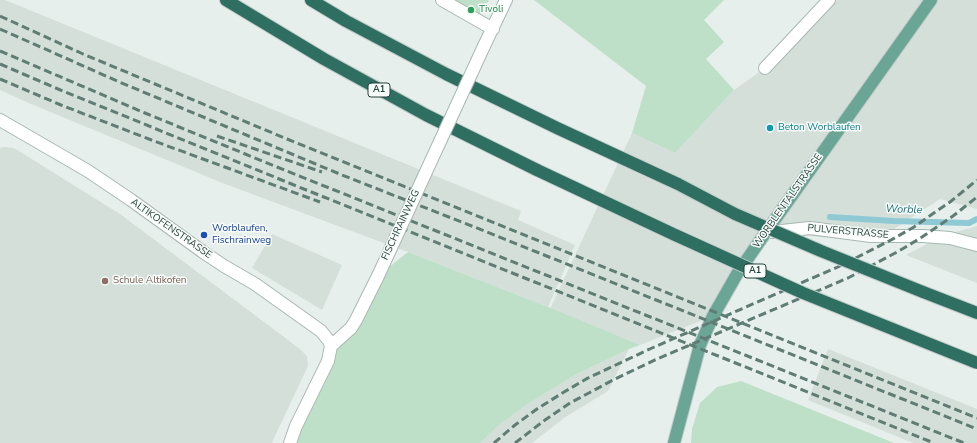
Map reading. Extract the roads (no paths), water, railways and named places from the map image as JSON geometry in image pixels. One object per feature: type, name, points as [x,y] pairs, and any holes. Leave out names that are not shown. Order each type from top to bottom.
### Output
[{"type":"highway","name":"A1","points":[[226,0],[324,59],[419,112],[537,170],[680,238],[803,293],[977,363]]},
{"type":"highway","points":[[311,0],[346,21],[446,74],[557,128],[678,184],[735,214],[821,251],[977,313]]},
{"type":"main road","name":"WORBLENTALSTRASSE","points":[[674,443],[700,345],[713,316],[737,274],[932,0]]},
{"type":"street","points":[[442,0],[493,28]]},
{"type":"street","name":"FISCHRAINWEG","points":[[331,346],[351,328],[356,320],[378,276],[506,0]]},
{"type":"street","points":[[764,68],[829,0]]},
{"type":"street","name":"ALTIKOFENSTRASSE","points":[[1,121],[88,171],[208,256],[255,284],[318,328],[331,346]]},
{"type":"street","name":"PULVERSTRASSE","points":[[766,232],[810,228],[871,236],[923,236],[950,238],[977,245]]},
{"type":"street","points":[[290,443],[296,426],[328,361],[331,346]]},
{"type":"waterway","name":"Worble","points":[[830,217],[893,221],[969,223],[977,219]]},
{"type":"railway","points":[[0,16],[83,54],[287,139],[977,418]]},
{"type":"railway","points":[[0,29],[117,81],[342,175],[977,429]]},
{"type":"railway","points":[[0,51],[277,167],[964,443]]},
{"type":"railway","points":[[0,64],[294,185],[934,443]]},
{"type":"railway","points":[[0,79],[61,105],[154,141],[320,202]]},
{"type":"railway","points":[[217,136],[322,172]]},
{"type":"railway","points":[[494,443],[537,409],[588,378],[652,348],[840,266],[914,227],[950,202],[977,180]]},
{"type":"railway","points":[[515,443],[570,403],[615,379],[657,359],[848,278],[899,251],[953,216],[977,197]]},
{"type":"place","name":"Tivoli","points":[[471,10]]},
{"type":"place","name":"Beton Worblaufen","points":[[770,128]]},
{"type":"place","name":"Worblaufen, Fischrainweg","points":[[204,235]]},
{"type":"place","name":"Schule Altikofen","points":[[105,281]]}]
